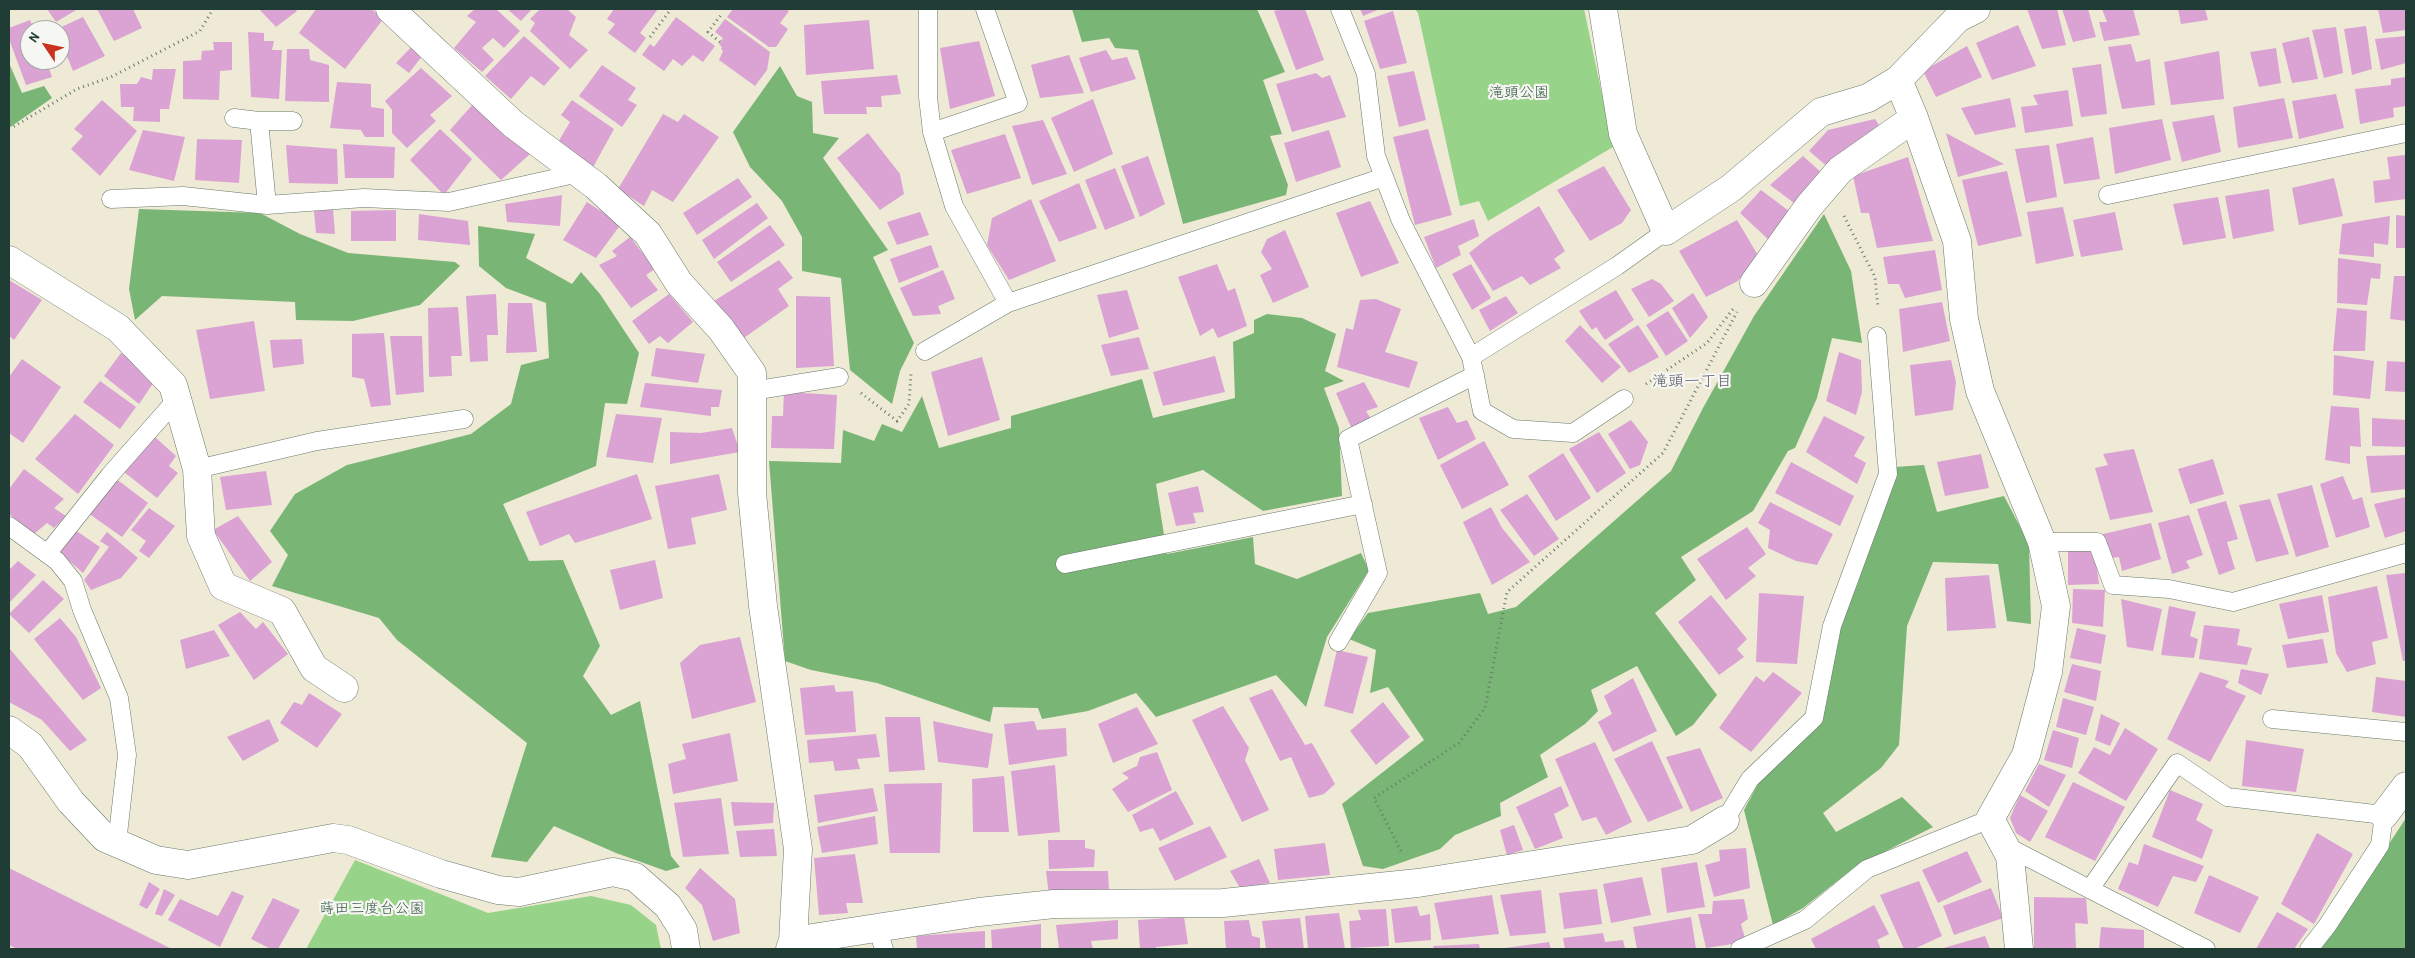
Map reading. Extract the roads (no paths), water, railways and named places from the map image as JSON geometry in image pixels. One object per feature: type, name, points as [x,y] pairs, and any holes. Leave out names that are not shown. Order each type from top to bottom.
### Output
[{"type":"street","points":[[390,9],[513,124],[579,174],[648,234],[679,283],[721,329],[752,373],[753,502],[763,606],[798,849],[791,945],[880,938],[979,912],[1054,904],[1223,903],[1418,883],[1692,840],[1725,820]]},
{"type":"street","points":[[1603,9],[1623,134],[1666,231],[1731,188],[1821,112],[1868,98],[1898,80],[1958,18],[1976,9]]},
{"type":"street","points":[[1898,80],[1914,118],[1957,241],[1964,319],[1980,391],[2042,542],[2056,606],[2048,672],[2026,755],[1990,819],[2010,856],[2019,949]]},
{"type":"street","points":[[1754,283],[1809,206],[1840,170],[1914,118]]},
{"type":"street","points":[[9,260],[118,328],[173,385],[197,469],[201,536],[224,586],[282,611],[314,668],[344,688]]},
{"type":"street","points":[[9,730],[30,744],[71,802],[105,838],[156,860],[188,865],[333,838],[348,840],[441,874],[498,890],[519,892],[613,872],[635,877],[668,906],[683,930],[686,949]]},
{"type":"street","points":[[2384,815],[2406,786]]},
{"type":"lane","points":[[928,9],[928,97],[932,132],[954,206],[1008,303]]},
{"type":"lane","points":[[932,132],[1018,103],[985,9]]},
{"type":"lane","points":[[1340,9],[1366,74],[1376,156],[1401,221],[1429,272],[1471,357],[1482,411],[1513,429],[1573,433],[1624,399]]},
{"type":"lane","points":[[234,118],[259,121],[293,121]]},
{"type":"lane","points":[[259,121],[267,205]]},
{"type":"lane","points":[[2108,195],[2406,133]]},
{"type":"lane","points":[[111,200],[183,196],[267,205],[364,198],[449,202],[579,174]]},
{"type":"lane","points":[[925,351],[1008,303],[1384,177]]},
{"type":"lane","points":[[1471,357],[1617,266],[1666,231]]},
{"type":"lane","points":[[1725,820],[1750,779],[1814,718],[1832,626],[1888,474],[1877,336]]},
{"type":"lane","points":[[1338,642],[1378,573],[1348,438],[1475,375]]},
{"type":"lane","points":[[752,391],[839,377]]},
{"type":"lane","points":[[47,554],[110,475],[177,399]]},
{"type":"lane","points":[[197,469],[317,441],[464,419]]},
{"type":"lane","points":[[1065,564],[1363,504]]},
{"type":"lane","points":[[9,526],[57,561],[73,581],[119,698],[127,755],[118,843]]},
{"type":"lane","points":[[2042,542],[2097,542],[2112,585],[2169,588],[2233,602],[2406,553]]},
{"type":"lane","points":[[2272,719],[2406,732]]},
{"type":"lane","points":[[2090,889],[2177,763],[2227,797],[2384,815],[2380,845],[2327,926],[2309,949]]},
{"type":"lane","points":[[1740,949],[1805,920],[1867,869],[1990,819]]},
{"type":"lane","points":[[2004,845],[2206,949]]},
{"type":"district","name":"滝頭一丁目","points":[[1692,382]]},
{"type":"park label","name":"滝頭公園","points":[[1519,93]]},
{"type":"park label","name":"蒔田三度台公園","points":[[372,909]]}]
